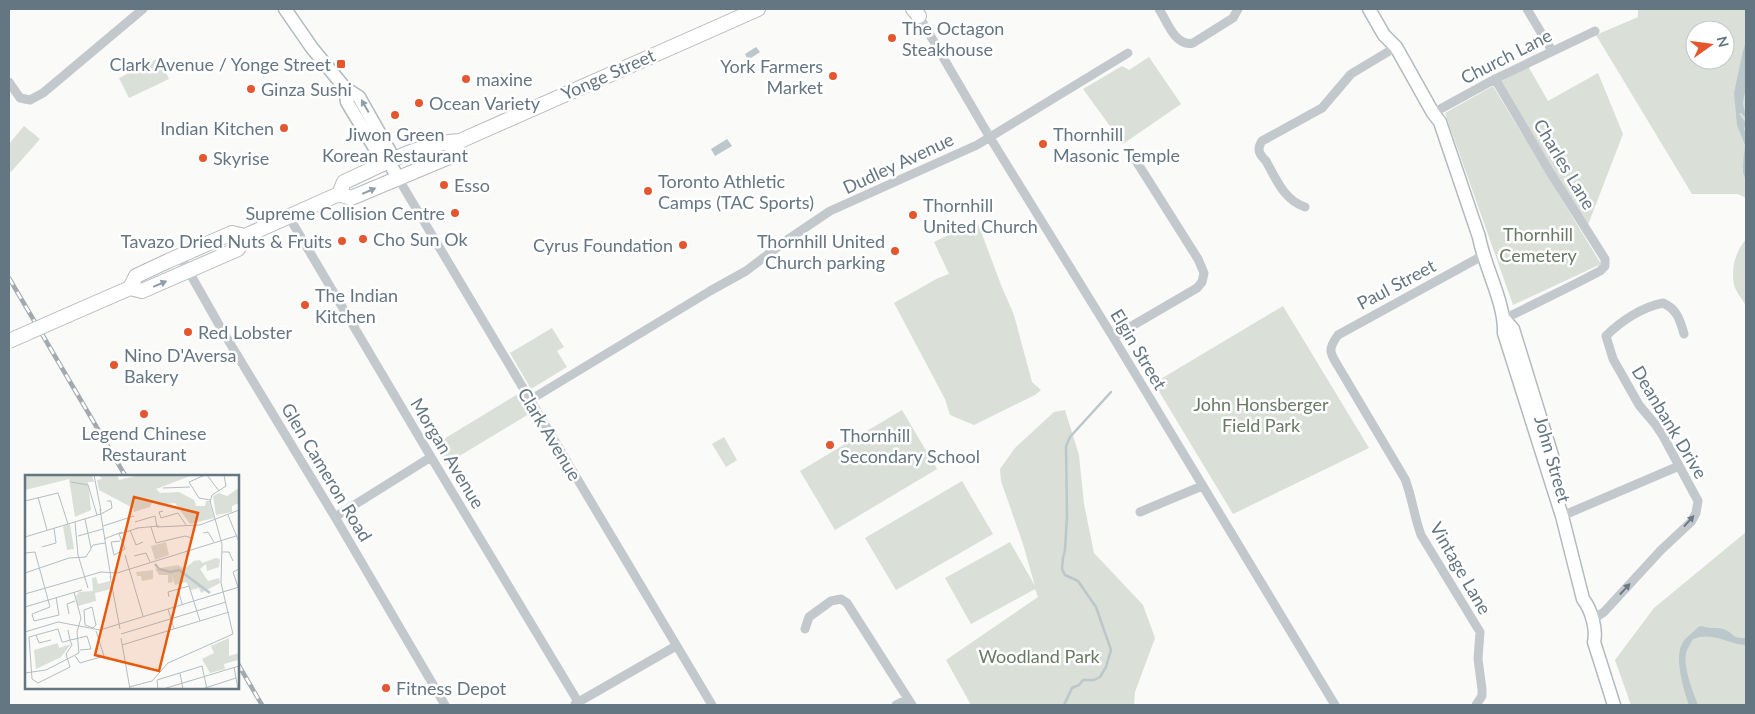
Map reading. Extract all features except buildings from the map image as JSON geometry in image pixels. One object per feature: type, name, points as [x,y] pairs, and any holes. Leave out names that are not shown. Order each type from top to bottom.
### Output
[{"type":"main road","name":"Clark Avenue","points":[[285,9],[309,44],[345,88],[359,97],[390,152],[389,162],[398,178]]},
{"type":"main road","name":"Yonge Street","points":[[9,341],[130,288],[142,291],[238,249],[245,236],[339,194],[344,182],[389,162],[443,142],[460,141],[758,9]]},
{"type":"main road","name":"John Street","points":[[1369,9],[1384,35],[1396,46]]},
{"type":"main road","name":"John Street","points":[[1379,9],[1392,31],[1396,46],[1433,113],[1433,126],[1473,240],[1482,256],[1504,319],[1504,333],[1565,515],[1582,599],[1587,604],[1596,634],[1602,640],[1623,705]]},
{"type":"main road","name":"Yonge Street","points":[[339,194],[350,198],[448,157],[460,141]]},
{"type":"main road","name":"Yonge Street","points":[[130,288],[136,276],[180,256],[232,233],[245,236]]},
{"type":"main road","name":"John Street","points":[[1596,634],[1594,642],[1614,705]]},
{"type":"street","points":[[9,82],[20,98],[30,100],[43,93],[143,9]]},
{"type":"street","points":[[1159,9],[1176,38],[1185,44],[1193,43],[1233,18],[1238,9]]},
{"type":"street","points":[[1527,9],[1552,51]]},
{"type":"street","name":"Elgin Street","points":[[916,11],[989,136],[1336,705]]},
{"type":"street","name":"Church Lane","points":[[1433,113],[1495,79],[1595,32]]},
{"type":"street","points":[[1305,206],[1296,204],[1289,198],[1261,156],[1258,150],[1259,146],[1262,141],[1322,108],[1351,74],[1396,46]]},
{"type":"street","name":"Dudley Avenue","points":[[530,400],[701,296],[746,271],[830,211],[977,145],[1128,53]]},
{"type":"street","name":"Charles Lane","points":[[1495,79],[1550,172],[1605,259],[1605,266],[1600,271],[1504,319]]},
{"type":"street","points":[[1113,337],[1197,288],[1202,282],[1204,273],[1198,259],[1133,156]]},
{"type":"street","name":"Clark Avenue","points":[[398,178],[712,705]]},
{"type":"street","name":"Morgan Avenue","points":[[289,216],[577,704]]},
{"type":"street","name":"Glen Cameron Road","points":[[180,256],[222,330],[446,705]]},
{"type":"street","name":"Paul Street","points":[[1331,346],[1338,335],[1347,329],[1482,256]]},
{"type":"street","name":"Deanbank Drive","points":[[1592,620],[1604,612],[1661,550],[1691,522],[1696,513],[1698,501],[1655,424],[1639,405],[1613,359],[1606,336],[1613,328],[1630,317],[1652,305],[1663,302],[1674,308],[1680,319],[1684,334]]},
{"type":"street","name":"Vintage Lane","points":[[1331,346],[1332,356],[1405,479],[1421,535],[1480,632],[1478,659],[1482,696],[1476,705]]},
{"type":"street","points":[[335,517],[430,457]]},
{"type":"street","points":[[1565,515],[1679,466]]},
{"type":"street","points":[[1140,512],[1202,486]]},
{"type":"street","points":[[805,629],[809,618],[831,601],[841,600],[847,603],[910,702],[896,705]]},
{"type":"street","points":[[577,704],[676,646]]},
{"type":"green space","points":[[1638,9],[1746,9],[1746,198],[1738,194],[1692,194],[1596,35],[1638,17]]},
{"type":"green space","points":[[1149,57],[1181,104],[1123,144],[1083,89],[1122,66],[1129,70]]},
{"type":"green space","points":[[159,58],[169,79],[129,98],[119,78]]},
{"type":"green space","points":[[1528,66],[1548,101],[1598,73],[1623,134],[1588,225],[1500,82]]},
{"type":"green space","name":"Thornhill Cemetery","points":[[1493,86],[1601,264],[1513,305],[1445,113]]},
{"type":"green space","points":[[24,126],[40,139],[11,172],[9,170],[9,144]]},
{"type":"green space","points":[[977,221],[1014,315],[1032,382],[1041,390],[1035,395],[974,425],[950,415],[945,399],[894,303],[938,278],[949,274],[934,242]]},
{"type":"green space","points":[[1746,239],[1746,306],[1735,288],[1733,272],[1737,255]]},
{"type":"green space","name":"John Honsberger Field Park","points":[[1283,306],[1369,448],[1233,514],[1154,383]]},
{"type":"green space","points":[[552,328],[564,347],[557,351],[567,367],[531,389],[510,353]]},
{"type":"green space","points":[[518,394],[529,414],[446,464],[434,445]]},
{"type":"green space","points":[[902,410],[937,469],[835,530],[800,471]]},
{"type":"green space","name":"Woodland Park","points":[[1065,410],[1079,455],[1084,504],[1094,553],[1143,605],[1155,638],[1135,692],[1134,705],[971,705],[946,660],[1038,597],[1035,589],[971,624],[945,578],[1010,542],[1035,586],[1023,544],[1001,481],[1000,469],[1015,448],[1054,412]]},
{"type":"green space","points":[[724,437],[737,460],[726,467],[712,444]]},
{"type":"green space","points":[[962,481],[993,534],[896,590],[865,538]]},
{"type":"green space","points":[[1746,532],[1746,705],[1631,705],[1615,660],[1654,608]]},
{"type":"shaded area","points":[[1746,42],[1746,87],[1743,103],[1746,118],[1741,113],[1739,114],[1746,123],[1744,129],[1746,133],[1746,180],[1743,173],[1745,145],[1737,125],[1734,93]]},
{"type":"shaded area","points":[[756,47],[760,52],[748,60],[745,54]]},
{"type":"shaded area","points":[[727,139],[732,146],[715,156],[711,149]]},
{"type":"shaded area","points":[[1698,627],[1723,629],[1735,637],[1746,638],[1746,645],[1707,636],[1693,639],[1685,659],[1689,680],[1698,705],[1689,705],[1679,666],[1680,650],[1685,639]]},
{"type":"waterway","points":[[1064,705],[1072,688],[1079,685],[1083,680],[1094,680],[1100,677],[1106,667],[1111,650],[1096,607],[1078,581],[1065,575],[1062,569],[1067,516],[1066,446],[1070,437],[1111,392]]},
{"type":"railway","points":[[9,278],[125,475]]},
{"type":"railway","points":[[239,666],[262,705]]},
{"type":"place","name":"The Octagon Steakhouse","points":[[892,38]]},
{"type":"place","name":"Clark Avenue / Yonge Street","points":[[341,64]]},
{"type":"place","name":"York Farmers Market","points":[[833,76]]},
{"type":"place","name":"maxine","points":[[466,79]]},
{"type":"place","name":"Ginza Sushi","points":[[251,89]]},
{"type":"place","name":"Ocean Variety","points":[[419,103]]},
{"type":"place","name":"Jiwon Green Korean Restaurant","points":[[395,115]]},
{"type":"place","name":"Indian Kitchen","points":[[284,128]]},
{"type":"place","name":"Thornhill Masonic Temple","points":[[1043,144]]},
{"type":"place","name":"Skyrise","points":[[203,158]]},
{"type":"place","name":"Esso","points":[[444,185]]},
{"type":"place","name":"Toronto Athletic Camps (TAC Sports)","points":[[648,191]]},
{"type":"place","name":"Supreme Collision Centre","points":[[455,213]]},
{"type":"place","name":"Thornhill United Church","points":[[913,215]]},
{"type":"place","name":"Cho Sun Ok","points":[[363,239]]},
{"type":"place","name":"Tavazo Dried Nuts & Fruits","points":[[342,241]]},
{"type":"place","name":"Cyrus Foundation","points":[[683,245]]},
{"type":"place","name":"Thornhill United Church parking","points":[[895,251]]},
{"type":"place","name":"The Indian Kitchen","points":[[305,305]]},
{"type":"place","name":"Red Lobster","points":[[188,332]]},
{"type":"place","name":"Nino D'Aversa Bakery","points":[[114,365]]},
{"type":"place","name":"Legend Chinese Restaurant","points":[[144,414]]},
{"type":"place","name":"Thornhill Secondary School","points":[[830,445]]},
{"type":"place","name":"Fitness Depot","points":[[386,688]]}]
